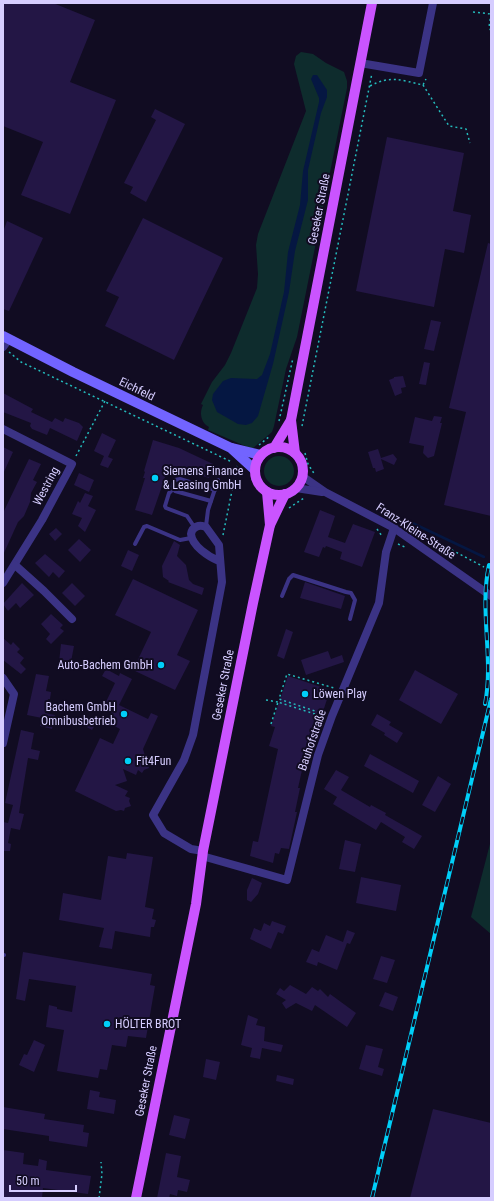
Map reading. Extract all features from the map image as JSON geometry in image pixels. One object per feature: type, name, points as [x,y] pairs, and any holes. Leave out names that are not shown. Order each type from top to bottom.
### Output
[{"type":"main road","name":"Geseker Straße","points":[[295,453],[291,420],[372,3]]},
{"type":"main road","name":"Eichfeld","points":[[6,337],[114,392],[231,448],[255,470]]},
{"type":"main road","name":"Geseker Straße","points":[[274,448],[291,420]]},
{"type":"main road","points":[[231,448],[261,455]]},
{"type":"main road","points":[[274,448],[286,448],[295,453],[301,462],[302,476],[296,488],[285,494],[279,495],[268,492],[260,486],[256,479],[255,470],[261,455],[274,448]]},
{"type":"main road","name":"Geseker Straße","points":[[268,492],[270,524]]},
{"type":"main road","name":"Geseker Straße","points":[[136,1198],[196,904],[202,853],[252,603],[270,524],[285,494]]},
{"type":"street","points":[[360,63],[419,72],[433,3]]},
{"type":"street","points":[[3,348],[6,337]]},
{"type":"street","name":"Westring","points":[[3,429],[72,464],[42,520],[3,583]]},
{"type":"street","name":"Franz-Kleine-Straße","points":[[302,476],[325,492],[394,528],[491,596]]},
{"type":"street","name":"Franz-Kleine-Straße","points":[[296,488],[325,492]]},
{"type":"street","points":[[219,545],[206,527],[200,526],[195,528],[192,532],[191,538],[201,549],[219,561]]},
{"type":"street","name":"Bauhofstraße","points":[[202,853],[287,880],[312,776],[342,691],[379,603],[386,552],[394,528]]},
{"type":"street","name":"Geseker Straße","points":[[202,853],[191,849],[164,833],[153,815],[184,760],[193,735],[222,582],[219,561],[219,545]]},
{"type":"street","points":[[15,565],[72,619]]},
{"type":"street","points":[[3,678],[14,694],[3,743]]},
{"type":"lane","points":[[195,528],[187,516],[166,508],[165,506],[169,493],[173,489],[172,486],[177,479],[215,490]]},
{"type":"lane","points":[[206,527],[211,501],[218,480]]},
{"type":"lane","points":[[173,489],[211,501]]},
{"type":"lane","points":[[136,544],[144,527],[147,526],[180,540],[191,538]]},
{"type":"lane","points":[[282,596],[289,579],[293,575],[346,592],[351,594],[355,600],[350,619]]},
{"type":"path","points":[[473,12],[491,14],[489,27],[491,31]]},
{"type":"path","points":[[301,429],[374,65]]},
{"type":"path","points":[[370,86],[384,79],[391,78],[423,85],[449,126],[466,129],[470,143]]},
{"type":"path","points":[[423,85],[426,79]]},
{"type":"path","points":[[3,348],[22,362],[237,464],[232,483],[222,541],[219,545]]},
{"type":"path","points":[[278,424],[293,356]]},
{"type":"path","points":[[72,464],[105,401]]},
{"type":"path","points":[[409,528],[484,567]]},
{"type":"path","points":[[266,700],[278,702],[325,717],[326,714],[279,699],[287,674],[342,691]]},
{"type":"path","points":[[271,724],[278,702]]},
{"type":"path","points":[[99,1198],[102,1174],[101,1162]]},
{"type":"green space","points":[[301,52],[313,54],[326,63],[344,72],[347,81],[347,88],[297,337],[286,369],[274,426],[272,432],[252,449],[208,430],[209,427],[204,423],[202,418],[201,411],[203,405],[201,404],[212,382],[225,365],[231,353],[257,288],[258,274],[256,245],[258,234],[306,111],[294,64],[296,56]]},
{"type":"green space","points":[[279,456],[285,457],[293,465],[293,477],[285,485],[279,486],[273,485],[265,477],[264,471],[265,465],[273,457]]},
{"type":"green space","points":[[491,840],[491,934],[471,917]]},
{"type":"water","points":[[313,75],[317,75],[327,90],[327,97],[321,113],[308,170],[308,200],[295,251],[289,292],[273,364],[258,416],[252,423],[246,425],[238,424],[217,412],[212,400],[213,394],[223,381],[231,378],[257,379],[262,375],[270,354],[284,292],[288,252],[300,205],[303,171],[319,102],[319,98],[311,79]]},
{"type":"building","points":[[3,3],[53,3],[95,20],[70,82],[116,100],[70,214],[21,195],[43,142],[3,126]]},
{"type":"building","points":[[155,109],[185,124],[146,202],[130,193],[133,187],[124,183],[156,120],[151,117]]},
{"type":"building","points":[[387,137],[464,153],[453,211],[471,215],[464,253],[445,249],[434,307],[356,291]]},
{"type":"building","points":[[143,218],[223,258],[174,360],[105,326],[119,297],[106,291]]},
{"type":"building","points":[[7,221],[43,238],[9,311],[3,309],[3,232]]},
{"type":"building","points":[[488,243],[491,244],[491,516],[444,505],[466,412],[449,408]]},
{"type":"building","points":[[431,320],[441,322],[434,351],[424,349]]},
{"type":"building","points":[[424,362],[430,363],[426,385],[419,384]]},
{"type":"building","points":[[403,376],[406,387],[401,388],[402,393],[395,396],[389,380],[394,377]]},
{"type":"building","points":[[3,393],[33,409],[31,412],[52,422],[55,418],[63,422],[65,418],[79,423],[83,427],[77,441],[50,428],[47,435],[32,429],[30,426],[31,423],[3,412]]},
{"type":"building","points":[[434,416],[442,417],[440,423],[442,423],[434,456],[428,458],[423,453],[424,446],[409,443],[415,417],[432,421]]},
{"type":"building","points":[[102,433],[116,440],[108,457],[113,459],[108,468],[100,465],[104,456],[94,451]]},
{"type":"building","points":[[153,440],[179,448],[213,464],[209,478],[196,474],[195,477],[188,475],[189,472],[169,466],[152,515],[135,510],[145,478],[143,478],[144,471]]},
{"type":"building","points":[[3,447],[13,452],[3,474]]},
{"type":"building","points":[[378,449],[381,458],[393,454],[397,459],[394,465],[381,459],[384,469],[376,472],[375,468],[373,468],[368,452]]},
{"type":"building","points":[[29,459],[41,464],[33,480],[37,482],[31,493],[30,502],[24,516],[18,522],[3,555],[3,513]]},
{"type":"building","points":[[79,473],[94,480],[89,492],[74,485]]},
{"type":"building","points":[[85,493],[93,496],[88,506],[96,510],[85,532],[78,526],[82,518],[72,514],[78,501],[80,503]]},
{"type":"building","points":[[320,510],[335,516],[328,537],[345,543],[353,524],[375,532],[362,567],[340,559],[342,552],[326,546],[325,548],[323,547],[319,557],[304,552]]},
{"type":"building","points":[[56,528],[62,534],[55,541],[49,534]]},
{"type":"building","points":[[79,539],[91,550],[80,562],[68,550]]},
{"type":"building","points":[[174,541],[180,545],[177,556],[186,565],[189,580],[193,584],[204,588],[202,595],[168,582],[169,581],[163,577],[162,566]]},
{"type":"building","points":[[128,550],[139,555],[132,571],[121,566]]},
{"type":"building","points":[[45,554],[65,571],[59,578],[53,572],[49,577],[35,563]]},
{"type":"building","points":[[133,579],[198,610],[177,655],[190,661],[175,690],[133,670],[151,632],[115,615]]},
{"type":"building","points":[[305,582],[345,596],[341,609],[300,598]]},
{"type":"building","points":[[22,583],[34,595],[20,608],[16,603],[8,611],[3,604]]},
{"type":"building","points":[[72,583],[85,596],[75,606],[62,593]]},
{"type":"building","points":[[51,614],[63,625],[60,628],[64,631],[51,644],[46,639],[50,634],[41,624]]},
{"type":"building","points":[[286,629],[293,632],[284,659],[277,656]]},
{"type":"building","points":[[3,638],[11,645],[13,642],[20,649],[17,652],[24,658],[20,663],[26,669],[21,674],[3,660]]},
{"type":"building","points":[[61,644],[74,646],[70,667],[63,666],[64,663],[59,662]]},
{"type":"building","points":[[328,651],[331,659],[342,655],[344,662],[306,675],[301,660]]},
{"type":"building","points":[[106,669],[119,676],[120,673],[132,679],[119,705],[148,719],[151,713],[158,716],[143,749],[146,759],[149,760],[147,762],[149,768],[144,770],[142,773],[138,770],[136,775],[123,769],[127,781],[115,785],[128,791],[125,796],[130,798],[129,801],[131,806],[125,808],[124,811],[116,811],[75,791],[100,738],[113,744],[120,729],[107,722],[113,708],[105,704],[115,683],[102,676]]},
{"type":"building","points":[[415,670],[458,694],[441,724],[399,700]]},
{"type":"building","points":[[36,674],[49,676],[46,691],[51,692],[45,713],[55,715],[52,729],[40,726],[42,718],[27,715]]},
{"type":"building","points":[[288,676],[330,690],[308,758],[305,757],[298,788],[300,788],[295,812],[297,812],[289,849],[281,848],[279,854],[275,853],[273,863],[250,856],[253,841],[258,842],[278,749],[269,746],[275,727],[271,726]]},
{"type":"building","points":[[377,714],[391,722],[389,725],[403,733],[397,743],[384,735],[385,733],[371,725]]},
{"type":"building","points":[[85,718],[96,723],[92,730],[83,725]]},
{"type":"building","points":[[21,730],[34,733],[31,749],[40,751],[38,760],[28,758],[19,813],[24,814],[20,830],[11,828],[8,843],[11,844],[10,851],[3,851],[3,822],[8,823],[13,805],[5,803]]},
{"type":"building","points":[[370,754],[419,781],[413,793],[364,766]]},
{"type":"building","points":[[336,770],[349,777],[341,790],[370,807],[371,805],[386,813],[385,815],[422,836],[414,849],[402,842],[405,837],[381,822],[376,830],[333,804],[337,797],[324,789]]},
{"type":"building","points":[[438,776],[451,784],[435,812],[422,805]]},
{"type":"building","points":[[345,840],[361,844],[355,872],[339,869]]},
{"type":"building","points":[[127,853],[153,857],[145,907],[154,909],[152,919],[156,920],[154,927],[151,927],[150,937],[115,931],[112,949],[99,947],[104,928],[59,920],[63,893],[101,900],[108,856],[126,859]]},
{"type":"building","points":[[361,877],[401,885],[396,911],[356,903]]},
{"type":"building","points":[[252,878],[262,883],[258,894],[251,902],[247,900],[247,890]]},
{"type":"building","points":[[272,921],[286,926],[283,934],[278,932],[271,949],[250,939],[254,928],[261,931],[264,923],[270,926]]},
{"type":"building","points":[[347,930],[355,933],[350,944],[347,943],[337,970],[318,962],[317,966],[306,962],[312,949],[319,952],[326,935],[343,942]]},
{"type":"building","name":"HÖLTER BROT","points":[[23,952],[152,974],[150,985],[155,986],[146,1038],[128,1036],[126,1047],[112,1045],[107,1070],[100,1069],[98,1078],[57,1071],[64,1030],[46,1027],[49,1005],[57,1007],[57,1009],[72,1012],[76,986],[29,979],[25,1001],[16,999]]},
{"type":"building","points":[[381,956],[395,960],[387,983],[373,979]]},
{"type":"building","points":[[290,985],[306,994],[312,987],[318,991],[320,989],[328,997],[330,994],[356,1013],[347,1027],[315,1005],[312,1011],[296,1003],[286,1009],[282,1003],[286,1000],[276,994],[280,988],[284,991]]},
{"type":"building","points":[[385,992],[398,997],[393,1011],[379,1006]]},
{"type":"building","points":[[248,1015],[258,1019],[256,1025],[265,1027],[264,1041],[283,1045],[281,1052],[262,1048],[260,1059],[250,1057],[252,1048],[241,1045]]},
{"type":"building","points":[[34,1040],[45,1045],[34,1072],[19,1065],[24,1054],[27,1055]]},
{"type":"building","points":[[366,1045],[383,1049],[378,1067],[384,1069],[382,1076],[359,1069]]},
{"type":"building","points":[[206,1059],[220,1062],[216,1080],[203,1077]]},
{"type":"building","points":[[277,1075],[294,1079],[293,1085],[276,1081]]},
{"type":"building","points":[[90,1090],[100,1092],[99,1097],[116,1100],[114,1114],[87,1109]]},
{"type":"building","points":[[3,1107],[45,1114],[44,1119],[84,1125],[83,1132],[89,1133],[87,1147],[49,1141],[49,1136],[3,1129]]},
{"type":"building","points":[[433,1109],[491,1123],[491,1198],[410,1198]]},
{"type":"building","points":[[174,1115],[190,1119],[185,1139],[169,1135]]},
{"type":"building","points":[[3,1150],[24,1153],[23,1164],[38,1166],[39,1159],[47,1161],[46,1170],[91,1176],[88,1194],[43,1188],[42,1198],[3,1197]]},
{"type":"building","points":[[166,1153],[181,1156],[177,1177],[190,1180],[187,1192],[178,1190],[177,1196],[170,1194],[169,1198],[157,1198]]},
{"type":"waterway","points":[[406,520],[484,557]]},
{"type":"railway","points":[[485,704],[488,669],[485,600],[489,565]]},
{"type":"railway","points":[[372,1198],[491,699]]},
{"type":"place","name":"Siemens Finance & Leasing GmbH","points":[[155,478]]},
{"type":"place","name":"Auto-Bachem GmbH","points":[[161,665]]},
{"type":"place","name":"Löwen Play","points":[[305,694]]},
{"type":"place","name":"Bachem GmbH Omnibusbetrieb","points":[[124,714]]},
{"type":"place","name":"Fit4Fun","points":[[128,761]]},
{"type":"place","name":"HÖLTER BROT","points":[[107,1024]]}]
